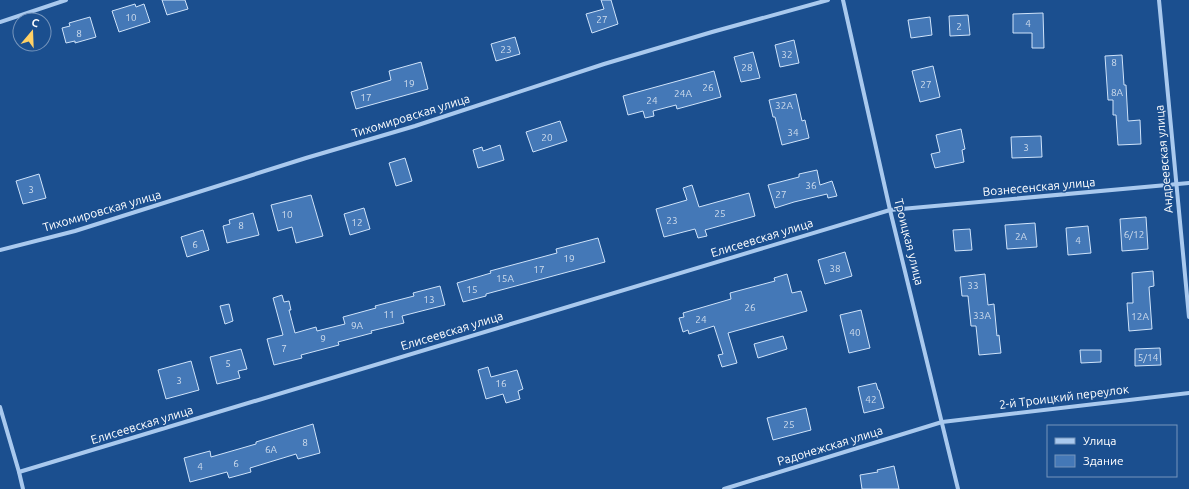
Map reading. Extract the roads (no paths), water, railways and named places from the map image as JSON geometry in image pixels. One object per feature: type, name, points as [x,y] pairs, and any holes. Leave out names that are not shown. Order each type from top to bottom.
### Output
[{"type":"street","points":[[0,22],[66,0]]},
{"type":"street","name":"Тихомировская улица","points":[[0,250],[82,228],[306,158],[415,126],[604,64],[828,0]]},
{"type":"street","name":"Троицкая улица","points":[[843,0],[890,210],[958,489]]},
{"type":"street","name":"Андреевская улица","points":[[1159,0],[1189,317]]},
{"type":"street","name":"Вознесенская улица","points":[[890,210],[1189,183]]},
{"type":"street","name":"Елисеевская улица","points":[[19,472],[890,210]]},
{"type":"street","name":"2-й Троицкий переулок","points":[[942,422],[1189,393]]},
{"type":"street","points":[[0,407],[23,489]]},
{"type":"street","name":"Радонежская улица","points":[[724,489],[942,422]]}]
